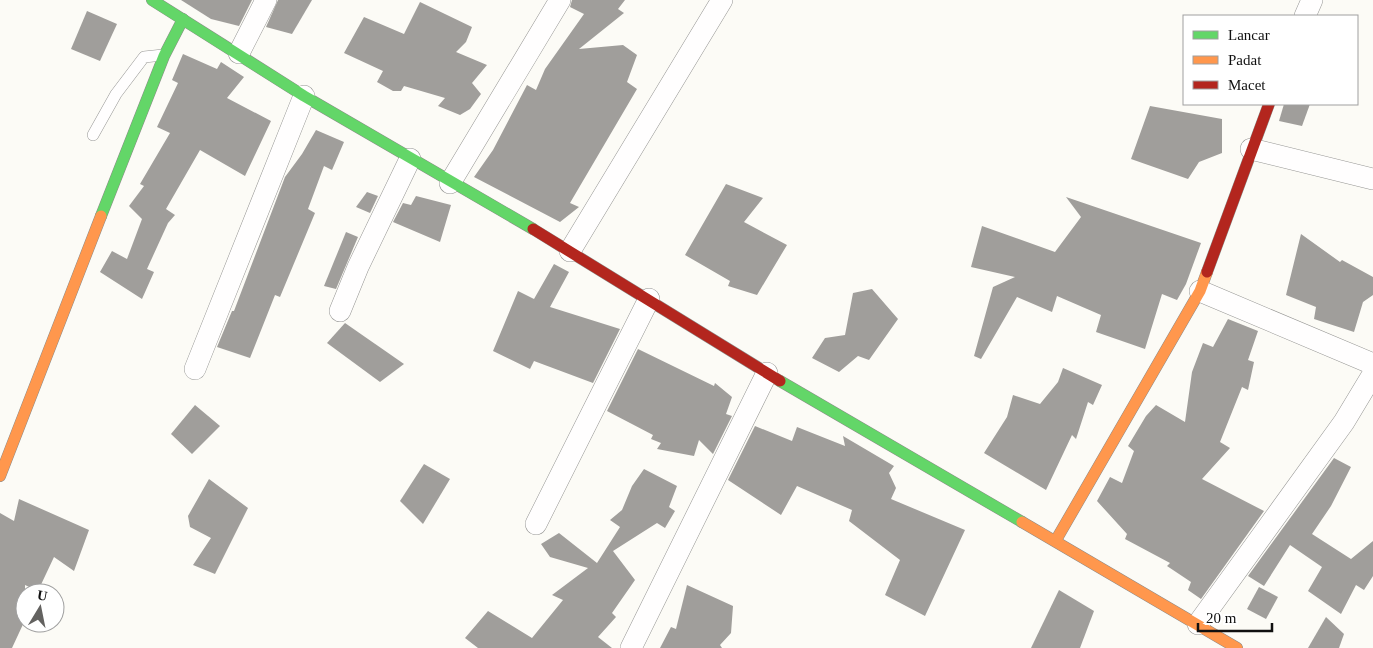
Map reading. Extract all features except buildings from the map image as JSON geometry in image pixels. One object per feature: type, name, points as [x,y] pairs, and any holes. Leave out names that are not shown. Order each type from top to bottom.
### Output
[{"type":"street","points":[[152,0],[239,53],[304,96],[450,183],[570,251],[767,373],[1056,540],[1237,648]]},
{"type":"street","points":[[239,53],[266,0]]},
{"type":"street","points":[[450,183],[560,0]]},
{"type":"street","points":[[570,251],[722,0]]},
{"type":"street","points":[[1305,15],[1312,0]]},
{"type":"street","points":[[0,476],[164,56],[183,19]]},
{"type":"street","points":[[195,369],[304,96]]},
{"type":"street","points":[[1056,540],[1200,290],[1269,105]]},
{"type":"street","points":[[1251,149],[1373,179]]},
{"type":"street","points":[[340,311],[358,267],[410,159]]},
{"type":"street","points":[[1200,290],[1373,364]]},
{"type":"street","points":[[536,524],[650,299]]},
{"type":"street","points":[[631,648],[767,373]]},
{"type":"street","points":[[1198,624],[1344,422],[1373,374]]},
{"type":"lane","points":[[93,134],[116,94],[144,57],[164,56]]},
{"type":"traffic: fast","points":[[152,0],[304,96],[533,229]]},
{"type":"traffic: fast","points":[[101,216],[164,56],[183,19]]},
{"type":"traffic: fast","points":[[780,381],[1022,522]]},
{"type":"traffic: slow","points":[[0,476],[101,216]]},
{"type":"traffic: slow","points":[[1056,540],[1200,291],[1207,272]]},
{"type":"traffic: slow","points":[[1022,522],[1237,648]]},
{"type":"traffic: jam","points":[[1207,272],[1269,105]]},
{"type":"traffic: jam","points":[[533,229],[780,381]]}]
